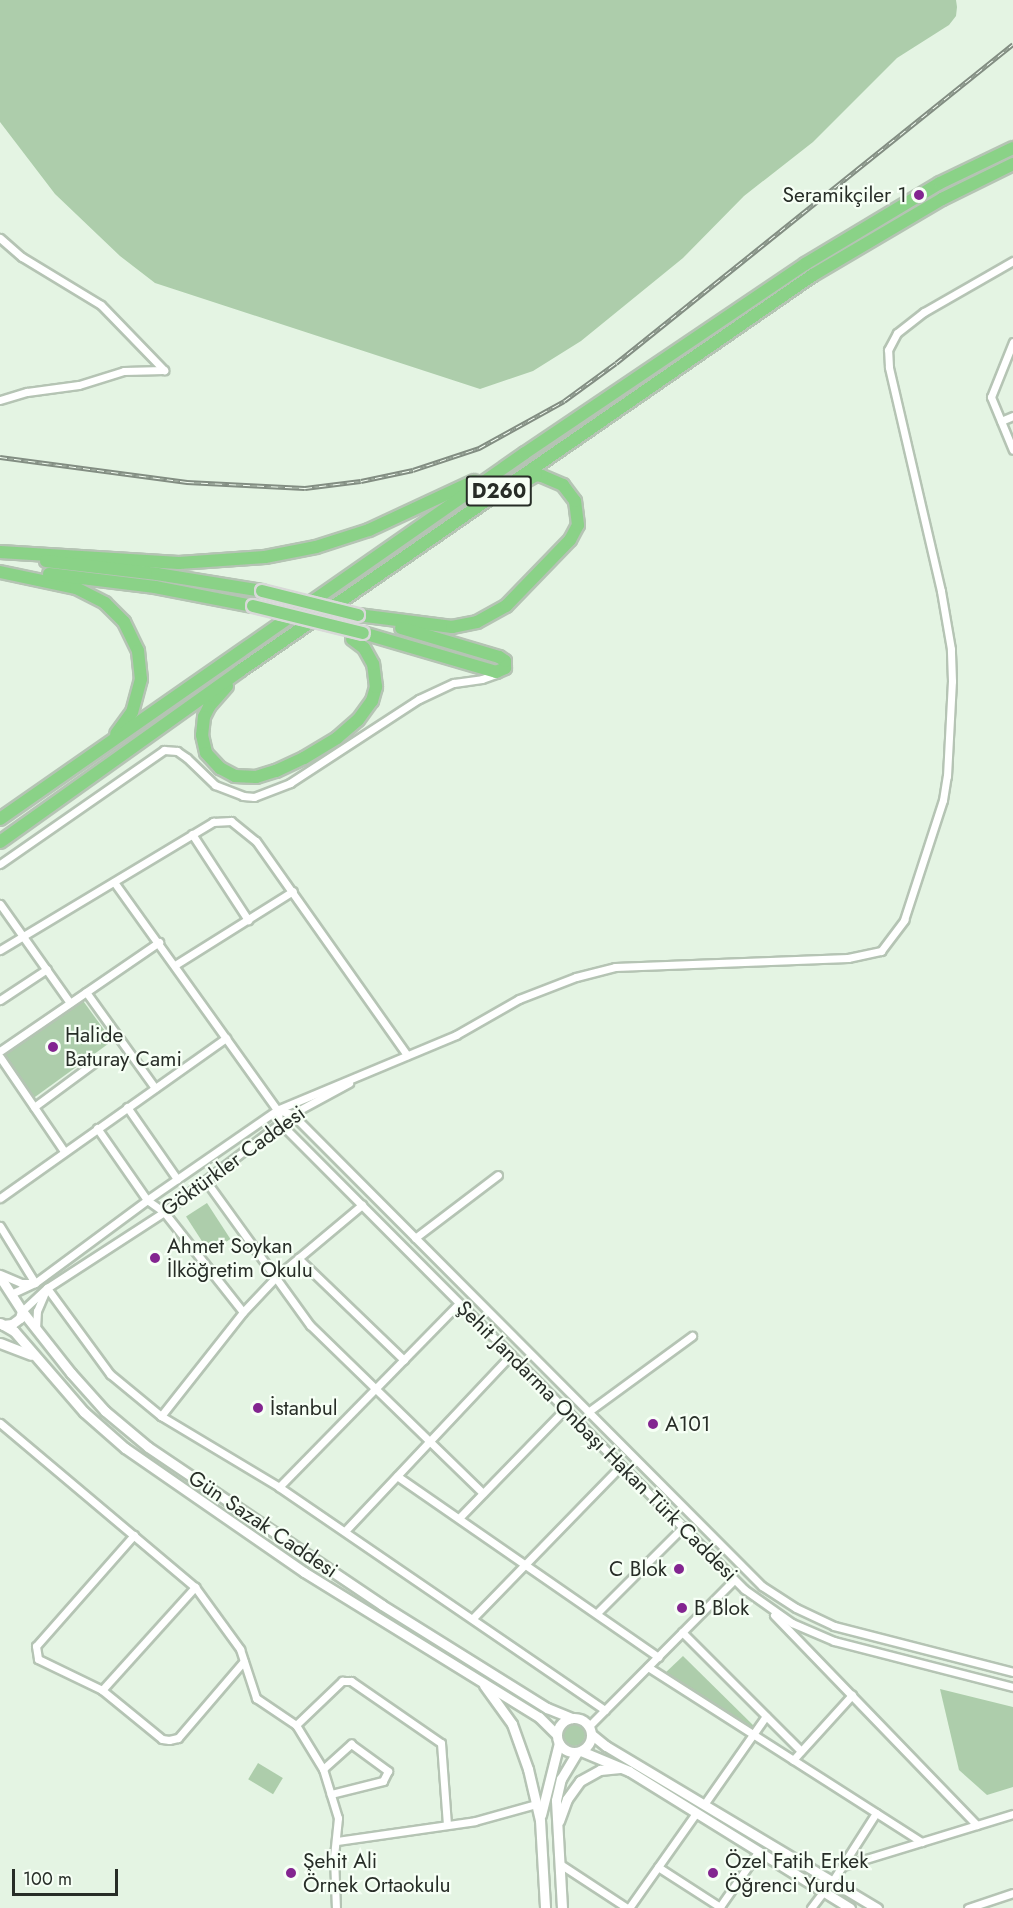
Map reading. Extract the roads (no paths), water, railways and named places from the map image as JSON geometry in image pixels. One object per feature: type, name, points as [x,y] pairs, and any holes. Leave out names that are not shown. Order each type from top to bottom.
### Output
[{"type":"highway","name":"D260","points":[[0,819],[525,453],[805,264],[940,183],[1013,148]]},
{"type":"highway","name":"D260","points":[[0,842],[241,670],[813,275],[942,199],[1013,164]]},
{"type":"highway","points":[[0,554],[179,562],[225,561],[283,554],[332,542],[390,522],[459,489],[525,453]]},
{"type":"highway","points":[[358,615],[443,627],[469,624],[485,619],[506,606],[570,540],[577,528],[578,511],[573,497],[563,485],[548,477],[536,476],[484,502]]},
{"type":"highway","points":[[0,554],[157,574],[262,591],[358,615],[499,657],[505,661],[506,666],[499,672],[253,606],[155,587],[0,570]]},
{"type":"highway","points":[[0,570],[54,582],[88,593],[111,607],[127,627],[140,657],[139,691],[129,720],[103,749]]},
{"type":"highway","points":[[241,670],[209,707],[202,735],[205,750],[215,764],[235,776],[251,777],[283,768],[318,750],[343,733],[366,710],[375,692],[375,668],[358,636]]},
{"type":"street","points":[[0,238],[22,257],[101,305],[164,370],[117,372],[79,385],[27,392],[0,400]]},
{"type":"street","points":[[383,1065],[456,1035],[519,999],[576,977],[615,967],[849,958],[881,951],[887,944],[904,920],[943,800],[947,776],[952,681],[951,649],[941,591],[889,367],[888,350],[897,333],[924,312],[1013,261]]},
{"type":"street","points":[[1013,342],[991,397],[1013,450]]},
{"type":"street","points":[[1001,421],[1013,416]]},
{"type":"street","points":[[0,864],[164,750],[177,751],[215,784],[254,797],[290,783],[419,699],[454,683],[488,678],[499,672]]},
{"type":"street","points":[[0,950],[22,934],[213,822],[231,820],[256,841],[406,1055]]},
{"type":"street","points":[[192,834],[248,920]]},
{"type":"street","points":[[114,882],[175,964],[277,1110],[280,1123]]},
{"type":"street","points":[[175,964],[293,891]]},
{"type":"street","points":[[0,904],[70,1003]]},
{"type":"street","points":[[0,1051],[159,942]]},
{"type":"street","points":[[0,1000],[47,969]]},
{"type":"street","points":[[86,992],[155,1088]]},
{"type":"street","points":[[0,1198],[226,1038]]},
{"type":"street","points":[[0,1057],[64,1152]]},
{"type":"street","points":[[34,1107],[99,1059]]},
{"type":"street","name":"Göktürkler Caddesi","points":[[11,1294],[35,1283],[147,1200],[277,1110],[383,1065]]},
{"type":"street","name":"Göktürkler Caddesi","points":[[22,1311],[47,1288],[164,1212],[207,1181],[292,1114],[383,1065]]},
{"type":"street","points":[[127,1107],[177,1179]]},
{"type":"street","points":[[277,1110],[292,1114]]},
{"type":"street","name":"Şehit Jandarma Onbaşı Hakan Türk Caddesi","points":[[292,1114],[753,1578],[784,1601],[813,1617],[851,1631],[1013,1672]]},
{"type":"street","name":"Şehit Jandarma Onbaşı Hakan Türk Caddesi","points":[[280,1123],[734,1580],[766,1607],[806,1630],[847,1646],[1013,1687]]},
{"type":"street","points":[[97,1128],[147,1200],[164,1212],[243,1312]]},
{"type":"street","points":[[415,1238],[498,1175]]},
{"type":"street","points":[[207,1181],[310,1325],[483,1493]]},
{"type":"street","points":[[161,1416],[243,1312],[277,1276],[362,1205]]},
{"type":"street","points":[[0,1226],[35,1283]]},
{"type":"street","points":[[298,1258],[404,1360]]},
{"type":"street","points":[[0,1275],[21,1283],[35,1283]]},
{"type":"street","name":"Gün Sazak Caddesi","points":[[0,1275],[22,1311],[100,1406],[148,1448],[382,1605],[547,1708],[572,1718]]},
{"type":"street","points":[[36,1329],[37,1311],[47,1288]]},
{"type":"street","points":[[47,1288],[110,1374],[161,1416],[279,1487],[605,1710]]},
{"type":"street","points":[[0,1297],[11,1294]]},
{"type":"street","points":[[279,1487],[459,1303]]},
{"type":"street","points":[[1,1325],[12,1324],[20,1318],[22,1311]]},
{"type":"street","name":"Gün Sazak Caddesi","points":[[1,1325],[14,1331],[94,1422],[125,1448],[304,1572],[539,1717],[558,1739]]},
{"type":"street","points":[[588,1412],[692,1336]]},
{"type":"street","points":[[0,1343],[35,1357]]},
{"type":"street","points":[[345,1531],[511,1355]]},
{"type":"street","points":[[459,1518],[565,1409]]},
{"type":"street","points":[[0,1423],[195,1587],[240,1649],[256,1698],[296,1725],[322,1769],[338,1818],[334,1857],[336,1908]]},
{"type":"street","points":[[473,1618],[621,1466]]},
{"type":"street","points":[[397,1476],[526,1563],[658,1657]]},
{"type":"street","points":[[597,1613],[683,1527]]},
{"type":"street","points":[[134,1535],[35,1649],[36,1657],[102,1690],[162,1739],[172,1740],[178,1738],[244,1661]]},
{"type":"street","points":[[562,1908],[556,1808],[559,1785],[579,1751],[587,1746],[590,1730],[605,1710],[734,1580]]},
{"type":"street","points":[[102,1690],[195,1587]]},
{"type":"street","points":[[766,1607],[977,1825]]},
{"type":"street","points":[[682,1632],[801,1751]]},
{"type":"street","points":[[648,1667],[922,1842]]},
{"type":"street","points":[[476,1677],[502,1708],[516,1732],[540,1820],[544,1908]]},
{"type":"street","points":[[296,1725],[342,1681],[351,1681],[441,1743],[447,1825]]},
{"type":"street","points":[[793,1760],[852,1695]]},
{"type":"street","points":[[705,1803],[766,1716]]},
{"type":"street","points":[[540,1820],[561,1724],[572,1718],[580,1718],[606,1746],[705,1803],[877,1908]]},
{"type":"street","points":[[558,1739],[565,1749],[579,1751],[624,1768],[850,1908]]},
{"type":"street","points":[[322,1769],[351,1744],[388,1771],[383,1781],[330,1794]]},
{"type":"street","points":[[558,1823],[567,1799],[580,1781],[600,1770],[624,1768]]},
{"type":"street","points":[[337,1841],[476,1821],[536,1804]]},
{"type":"street","points":[[560,1864],[628,1908],[696,1813]]},
{"type":"street","points":[[832,1882],[876,1813]]},
{"type":"street","points":[[843,1866],[1013,1814]]},
{"type":"street","points":[[658,1867],[720,1908],[758,1852]]},
{"type":"street","points":[[812,1908],[823,1892]]},
{"type":"street","points":[[968,1908],[1013,1893]]},
{"type":"railway","points":[[0,457],[187,482],[305,488],[361,481],[413,470],[479,448],[564,401],[616,363],[1013,44]]},
{"type":"place","name":"Seramikçiler 1","points":[[919,195]]},
{"type":"place","name":"Halide Baturay Cami","points":[[53,1047]]},
{"type":"place","name":"Ahmet Soykan İlköğretim Okulu","points":[[155,1258]]},
{"type":"place","name":"İstanbul","points":[[258,1408]]},
{"type":"place","name":"A101","points":[[653,1424]]},
{"type":"place","name":"C Blok","points":[[679,1569]]},
{"type":"place","name":"B Blok","points":[[682,1608]]},
{"type":"place","name":"Şehit Ali Örnek Ortaokulu","points":[[291,1873]]},
{"type":"place","name":"Özel Fatih Erkek Öğrenci Yurdu","points":[[713,1873]]}]
